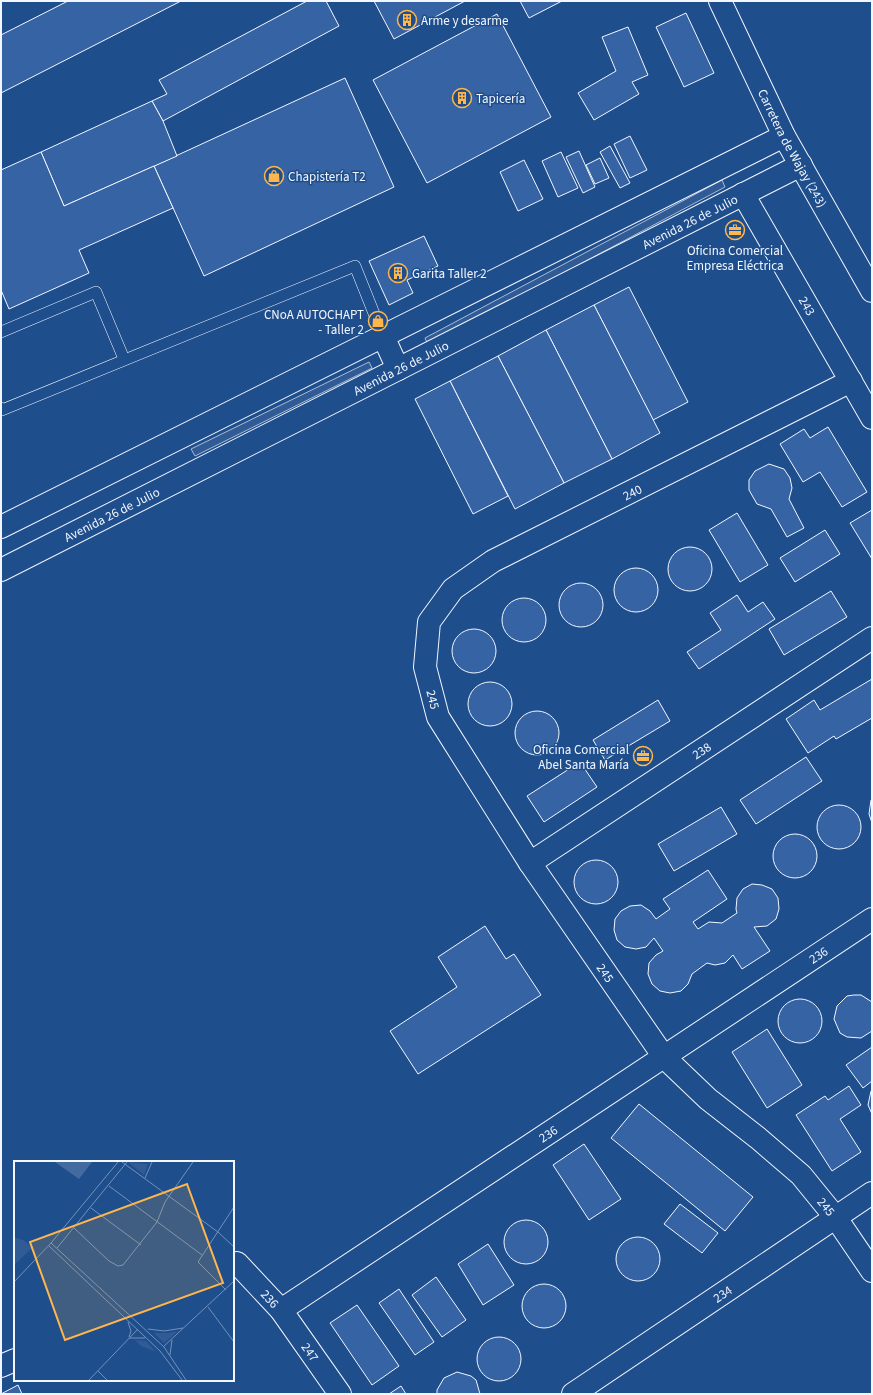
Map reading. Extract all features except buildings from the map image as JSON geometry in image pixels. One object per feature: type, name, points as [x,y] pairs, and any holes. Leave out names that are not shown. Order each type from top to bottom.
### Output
[{"type":"street","name":"Carretera de Wajay (243)","points":[[720,1],[784,136],[872,291]]},
{"type":"street","points":[[1,527],[784,136]]},
{"type":"street","name":"Avenida 26 de Julio","points":[[1,570],[801,165]]},
{"type":"street","name":"243","points":[[743,194],[872,418]]},
{"type":"street","points":[[383,336],[398,369]]},
{"type":"street","name":"240","points":[[429,622],[454,589],[493,561],[851,382]]},
{"type":"street","name":"245","points":[[429,622],[425,667],[438,717],[530,863],[664,1057],[708,1099],[758,1138],[801,1175],[836,1218],[872,1271]]},
{"type":"street","name":"238","points":[[530,863],[872,638]]},
{"type":"street","name":"236","points":[[234,1264],[237,1263],[281,1310],[872,919]]},
{"type":"street","name":"234","points":[[573,1394],[872,1193]]},
{"type":"street","name":"247","points":[[281,1310],[340,1394]]},
{"type":"street","points":[[1,1366],[14,1360]]},
{"type":"lane","points":[[1,408],[2,410],[355,266],[383,336]]},
{"type":"lane","points":[[1,332],[96,292],[124,359]]},
{"type":"shaded area","points":[[722,180],[725,187],[428,345],[425,338]]},
{"type":"shaded area","points":[[369,362],[372,368],[195,456],[191,449]]},
{"type":"place","name":"Arme y desarme","points":[[407,20]]},
{"type":"place","name":"Tapicería","points":[[462,98]]},
{"type":"place","name":"Chapistería T2","points":[[274,176]]},
{"type":"place","name":"Oficina Comercial Empresa Eléctrica","points":[[735,230]]},
{"type":"place","name":"Garita Taller 2","points":[[398,273]]},
{"type":"place","name":"CNoA AUTOCHAPT - Taller 2","points":[[378,321]]},
{"type":"place","name":"Oficina Comercial Abel Santa María","points":[[643,756]]}]
